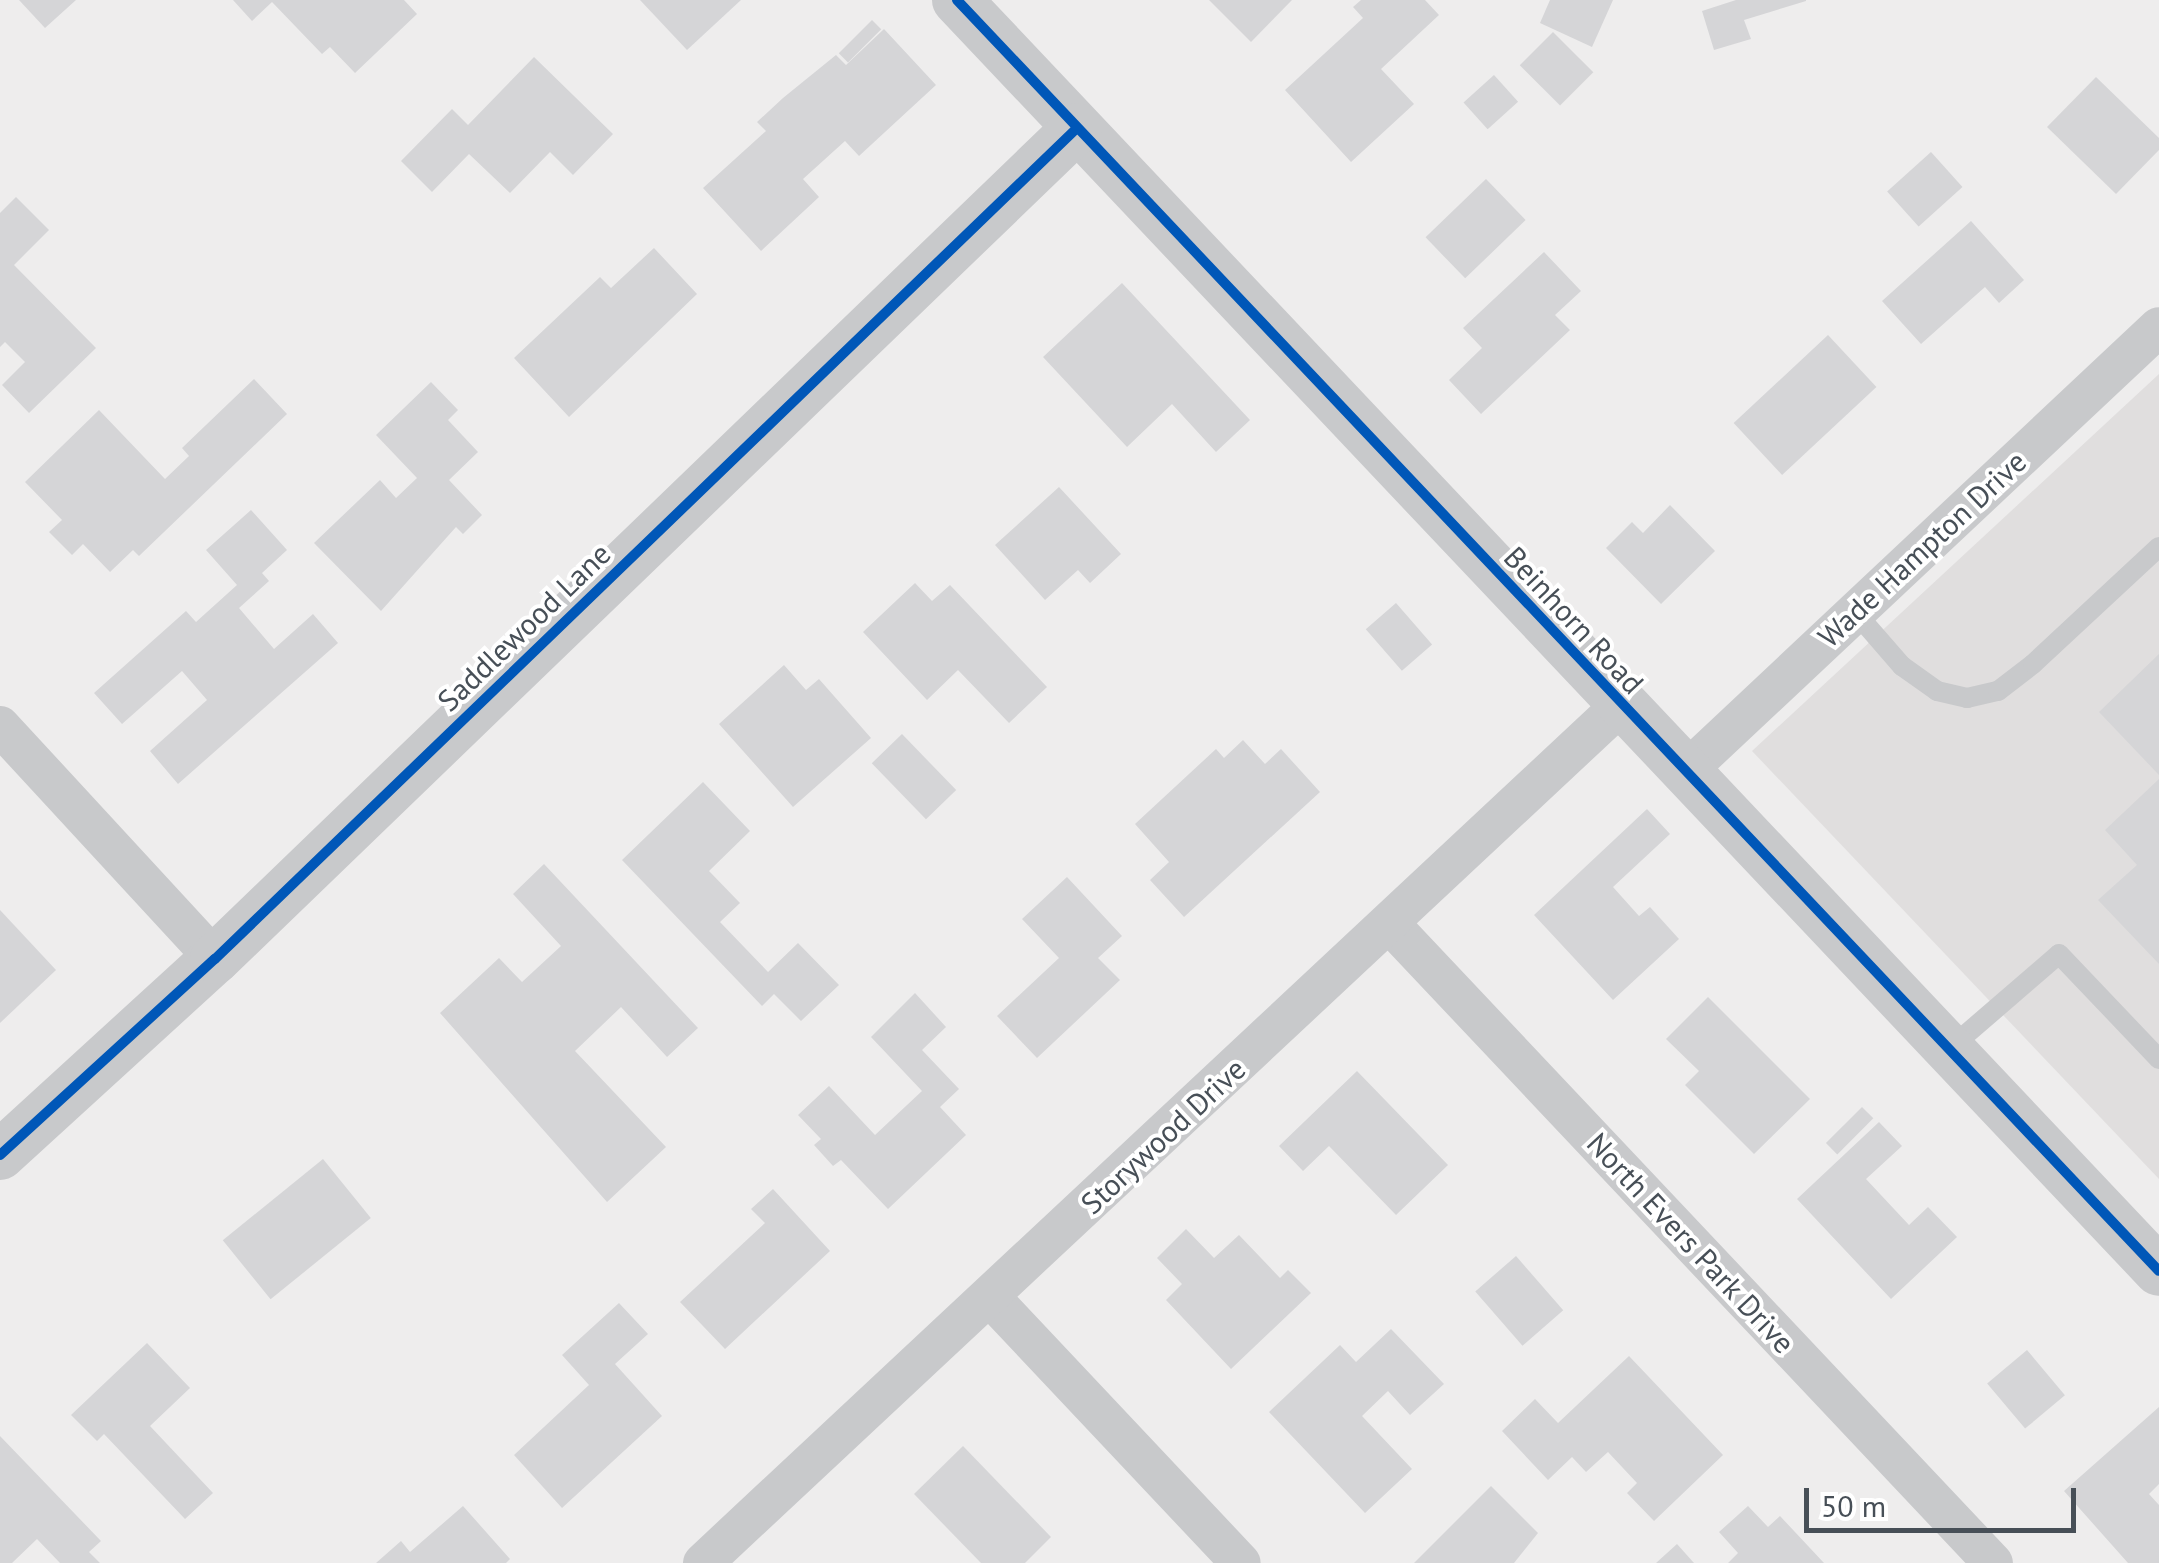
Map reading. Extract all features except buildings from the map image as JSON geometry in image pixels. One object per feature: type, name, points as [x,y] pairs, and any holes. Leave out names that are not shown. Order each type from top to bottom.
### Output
[{"type":"street","name":"Beinhorn Road","points":[[958,0],[1620,706],[2159,1272]]},
{"type":"street","name":"Saddlewood Lane","points":[[0,1155],[215,959],[1078,128]]},
{"type":"street","name":"Wade Hampton Drive","points":[[1685,772],[2159,327]]},
{"type":"street","name":"Storywood Drive","points":[[704,1563],[1620,706]]},
{"type":"street","points":[[0,726],[215,959]]},
{"type":"street","name":"North Evers Park Drive","points":[[1389,924],[1994,1563]]},
{"type":"street","points":[[991,1298],[1240,1563]]},
{"type":"lane","points":[[1855,612],[1902,666],[1937,691],[1967,698],[1998,691],[2034,664],[2159,547]]},
{"type":"lane","points":[[1949,1049],[2059,954],[2159,1059]]},
{"type":"shaded area","points":[[2159,374],[2159,1179],[1752,751]]},
{"type":"cycle path","points":[[957,0],[2159,1271]]},
{"type":"cycle path","points":[[0,1155],[215,959],[1077,128]]}]
